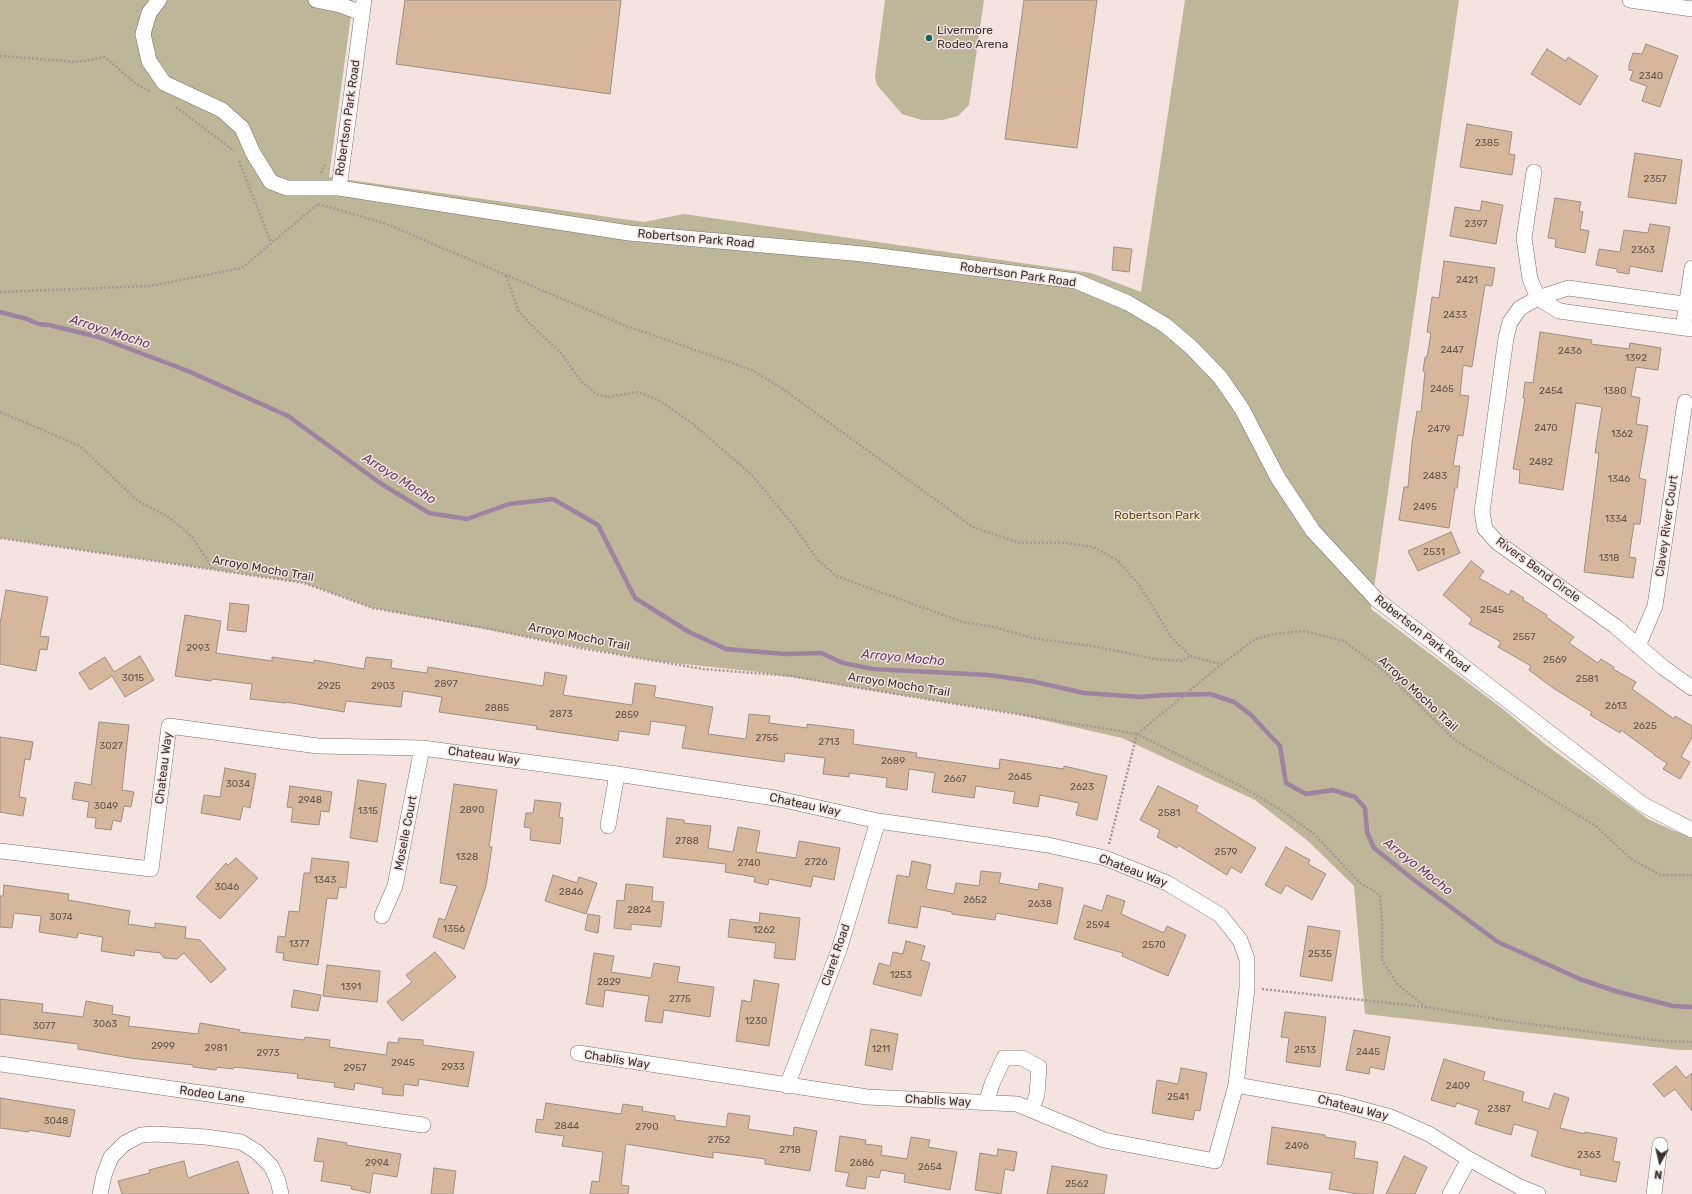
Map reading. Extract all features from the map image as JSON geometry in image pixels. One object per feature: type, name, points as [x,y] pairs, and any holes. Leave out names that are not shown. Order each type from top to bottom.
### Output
[{"type":"street","points":[[159,0],[149,13],[143,34],[149,61],[164,83],[222,110],[242,128],[253,153],[271,182],[287,188],[339,188]]},
{"type":"street","points":[[316,0],[340,5],[363,6]]},
{"type":"street","points":[[1630,0],[1692,9]]},
{"type":"street","name":"Robertson Park Road","points":[[363,6],[339,188],[629,233],[863,254],[1076,282],[1128,302],[1165,325],[1191,347],[1220,377],[1242,409],[1278,478],[1313,531],[1376,599],[1642,804],[1692,830]]},
{"type":"street","points":[[1534,172],[1524,238],[1530,279],[1538,298],[1559,311],[1688,328],[1692,268]]},
{"type":"street","name":"Rivers Bend Circle","points":[[1690,305],[1568,288],[1538,298],[1520,308],[1510,322],[1506,338],[1482,512],[1485,529],[1498,543],[1615,626],[1664,668],[1692,688]]},
{"type":"street","name":"Clavey River Court","points":[[1638,646],[1655,606],[1685,402]]},
{"type":"street","name":"Chateau Way","points":[[0,851],[151,869],[169,726],[318,746],[422,748],[617,774],[775,798],[878,821],[1048,845],[1105,858],[1167,883],[1220,915],[1240,940],[1247,959],[1247,988],[1236,1085],[1339,1103],[1390,1117],[1429,1134],[1469,1159],[1520,1187],[1538,1194]]},
{"type":"street","name":"Moselle Court","points":[[382,916],[396,886],[422,748]]},
{"type":"street","points":[[608,826],[617,774]]},
{"type":"street","name":"Claret Road","points":[[787,1086],[839,950],[878,821]]},
{"type":"street","name":"Chablis Way","points":[[578,1053],[867,1098],[1017,1104],[1104,1140],[1215,1161],[1236,1085]]},
{"type":"street","points":[[986,1103],[992,1084],[1004,1058],[1022,1058],[1039,1067],[1037,1095],[1031,1110]]},
{"type":"street","name":"Rodeo Lane","points":[[0,1064],[423,1125]]},
{"type":"street","points":[[100,1194],[104,1175],[111,1157],[125,1143],[141,1135],[155,1134],[206,1137],[241,1142],[257,1152],[271,1166],[278,1181],[281,1194]]},
{"type":"street","points":[[1654,1194],[1660,1145]]},
{"type":"street","points":[[1450,1194],[1469,1159]]},
{"type":"path","points":[[0,56],[78,62],[105,57],[136,84],[156,95]]},
{"type":"path","points":[[170,102],[235,151],[271,242]]},
{"type":"path","points":[[0,292],[150,286],[242,268],[271,242],[318,204],[384,223],[624,325],[752,370],[780,387],[973,527],[1020,543],[1067,543],[1093,547],[1117,560],[1141,587],[1171,637],[1190,656],[1222,664]]},
{"type":"path","points":[[506,276],[520,312],[533,327],[560,352],[581,381],[596,394],[609,397],[637,392],[657,399],[693,424],[752,475],[794,526],[818,560],[836,576],[963,622],[995,628],[1032,638],[1098,647],[1156,659],[1182,661],[1190,656]]},
{"type":"path","points":[[0,412],[80,446],[138,501],[170,518],[192,537],[215,570]]},
{"type":"path","name":"Arroyo Mocho Trail","points":[[0,538],[304,583],[373,608],[490,629],[580,648],[703,669],[792,676],[1137,734],[1222,664],[1255,639],[1274,634],[1304,630],[1344,641],[1385,672],[1456,741],[1596,826],[1637,862],[1660,875],[1692,876]]},
{"type":"path","points":[[1105,858],[1137,734],[1246,789],[1281,810],[1314,834],[1361,884],[1373,890],[1380,896],[1382,920],[1382,960],[1398,985],[1426,1007]]},
{"type":"path","points":[[1247,988],[1426,1007],[1530,1024],[1662,1041],[1692,1042]]},
{"type":"green space","name":"Robertson Park","points":[[0,0],[353,0],[329,177],[644,222],[684,214],[1091,273],[1141,292],[1185,0],[1459,0],[1371,609],[1504,710],[1546,745],[1648,819],[1692,837],[1692,1050],[1679,1050],[1365,1014],[1354,886],[1308,841],[1255,800],[1122,738],[1012,713],[759,672],[655,661],[373,608],[304,583],[0,538]]},
{"type":"green space","name":"Livermore Rodeo Arena","points":[[885,0],[984,0],[969,105],[958,116],[943,120],[922,120],[902,114],[877,85],[875,76]]},
{"type":"building","points":[[405,0],[621,0],[610,94],[396,64]]},
{"type":"building","points":[[1024,0],[1097,0],[1077,148],[1005,139]]},
{"type":"building","points":[[1646,44],[1678,56],[1660,107],[1642,101],[1647,86],[1630,80],[1633,71],[1629,70],[1629,65],[1633,53],[1642,54]]},
{"type":"building","points":[[1547,49],[1566,61],[1568,57],[1598,76],[1580,105],[1531,74]]},
{"type":"building","points":[[1467,124],[1512,132],[1509,154],[1515,155],[1512,175],[1460,167]]},
{"type":"building","points":[[1635,153],[1682,160],[1676,204],[1628,197]]},
{"type":"building","points":[[1555,198],[1581,202],[1579,211],[1583,212],[1580,229],[1589,231],[1585,253],[1555,247],[1556,239],[1548,238]]},
{"type":"building","points":[[1482,201],[1503,205],[1496,244],[1450,236],[1455,207],[1480,211]]},
{"type":"building","points":[[1650,224],[1670,227],[1662,272],[1630,266],[1629,274],[1617,272],[1617,269],[1596,265],[1599,249],[1620,252],[1624,230],[1648,233]]},
{"type":"building","points":[[1114,247],[1132,249],[1129,272],[1112,270]]},
{"type":"building","points":[[1444,261],[1495,268],[1492,286],[1485,285],[1472,367],[1463,365],[1460,395],[1469,396],[1463,436],[1458,435],[1453,466],[1460,466],[1449,528],[1399,520],[1404,487],[1408,487],[1412,443],[1417,411],[1421,412],[1425,372],[1423,371],[1431,333],[1427,332],[1432,297],[1439,298]]},
{"type":"building","points":[[1540,332],[1592,340],[1591,344],[1629,349],[1630,343],[1661,348],[1658,370],[1636,367],[1631,396],[1640,398],[1636,424],[1648,426],[1639,478],[1646,480],[1640,524],[1634,524],[1629,557],[1636,558],[1633,578],[1584,572],[1599,453],[1595,453],[1602,407],[1576,403],[1563,490],[1519,483],[1520,470],[1513,469],[1525,398],[1523,398],[1525,382],[1533,383]]},
{"type":"building","points":[[1451,532],[1460,553],[1418,571],[1408,551]]},
{"type":"building","points":[[1471,561],[1484,571],[1479,578],[1509,595],[1511,590],[1524,598],[1523,600],[1547,615],[1546,617],[1574,637],[1569,643],[1598,663],[1601,659],[1614,667],[1613,669],[1636,682],[1632,689],[1674,719],[1675,716],[1692,726],[1692,737],[1681,757],[1690,762],[1680,779],[1663,769],[1667,763],[1621,730],[1620,733],[1590,715],[1592,712],[1553,688],[1529,670],[1531,666],[1498,647],[1501,642],[1469,624],[1472,619],[1443,595]]},
{"type":"building","points":[[6,590],[48,597],[40,636],[49,637],[47,650],[40,649],[36,671],[0,664],[0,624]]},
{"type":"building","points":[[230,603],[249,605],[246,632],[227,630]]},
{"type":"building","points":[[185,615],[221,621],[216,653],[272,661],[272,657],[314,663],[314,660],[364,669],[366,657],[392,660],[391,668],[427,673],[428,667],[543,686],[545,672],[567,676],[563,695],[632,705],[635,683],[656,686],[654,697],[713,707],[708,734],[746,739],[749,714],[770,716],[769,723],[807,728],[807,724],[854,730],[853,744],[917,753],[916,757],[999,769],[1000,759],[1064,769],[1064,766],[1107,776],[1097,820],[1076,815],[1079,803],[1040,795],[1038,807],[1013,803],[1015,792],[976,786],[974,798],[932,792],[935,773],[909,769],[907,790],[886,787],[887,778],[849,773],[849,777],[823,774],[825,758],[785,753],[784,762],[682,748],[686,726],[651,721],[649,735],[619,731],[618,741],[536,729],[537,726],[439,712],[442,697],[403,691],[401,707],[346,701],[344,712],[286,702],[250,699],[252,684],[212,679],[211,681],[175,676]]},
{"type":"building","points":[[140,656],[154,680],[125,697],[112,676],[90,690],[79,673],[105,657],[114,672]]},
{"type":"building","points":[[99,722],[129,725],[122,790],[134,792],[131,807],[124,806],[121,822],[113,820],[111,830],[95,828],[96,818],[87,817],[89,802],[72,799],[75,782],[91,785]]},
{"type":"building","points":[[0,737],[33,742],[30,760],[25,759],[19,797],[26,798],[23,816],[0,812]]},
{"type":"building","points":[[225,768],[256,774],[250,808],[243,806],[240,820],[201,813],[204,795],[220,797]]},
{"type":"building","points":[[358,780],[386,784],[377,842],[350,838]]},
{"type":"building","points":[[454,784],[497,790],[489,847],[492,847],[486,886],[464,949],[433,937],[439,918],[445,920],[457,886],[440,883]]},
{"type":"building","points":[[290,786],[332,792],[329,812],[321,811],[319,825],[291,822],[293,808],[287,807]]},
{"type":"building","points":[[1158,786],[1198,806],[1196,811],[1256,848],[1241,873],[1231,867],[1227,875],[1178,845],[1177,848],[1157,837],[1160,830],[1140,820]]},
{"type":"building","points":[[535,800],[561,803],[559,817],[563,818],[560,844],[530,840],[531,828],[524,827],[526,813],[533,813]]},
{"type":"building","points":[[667,818],[684,820],[684,823],[711,826],[708,848],[733,852],[738,827],[760,831],[756,852],[796,858],[799,841],[840,848],[834,880],[813,876],[811,887],[769,879],[768,885],[754,882],[755,877],[725,872],[726,864],[663,857]]},
{"type":"building","points":[[1286,847],[1310,860],[1308,864],[1326,874],[1312,900],[1286,885],[1281,894],[1265,885]]},
{"type":"building","points":[[236,858],[258,878],[220,919],[196,897],[226,863],[228,865]]},
{"type":"building","points":[[312,858],[349,862],[346,888],[339,887],[337,899],[327,898],[318,965],[283,960],[284,953],[276,952],[278,936],[285,937],[289,911],[299,912],[304,873],[310,873]]},
{"type":"building","points":[[912,861],[931,865],[926,889],[954,894],[956,883],[979,886],[981,871],[1001,873],[999,883],[1038,890],[1039,883],[1063,888],[1057,924],[996,913],[995,920],[952,914],[952,912],[921,906],[917,928],[888,923],[897,875],[909,877]]},
{"type":"building","points":[[553,875],[577,883],[579,877],[597,883],[586,914],[545,901]]},
{"type":"building","points":[[626,884],[653,887],[652,901],[664,902],[661,927],[631,924],[631,930],[614,928],[617,900],[624,901]]},
{"type":"building","points":[[4,885],[69,894],[68,900],[130,911],[128,924],[155,928],[155,923],[186,927],[185,938],[200,940],[226,969],[211,983],[184,953],[177,959],[164,958],[160,953],[135,950],[134,956],[101,951],[103,937],[78,933],[77,938],[39,932],[41,916],[14,913],[12,928],[0,927],[0,896],[3,896]]},
{"type":"building","points":[[1107,895],[1125,901],[1121,914],[1164,933],[1167,926],[1186,935],[1168,976],[1122,956],[1123,953],[1074,939],[1084,905],[1102,911]]},
{"type":"building","points":[[760,913],[800,918],[795,960],[774,958],[776,943],[728,937],[730,919],[759,923]]},
{"type":"building","points":[[588,914],[600,916],[598,933],[585,930]]},
{"type":"building","points":[[1308,926],[1340,931],[1332,981],[1300,976]]},
{"type":"building","points":[[906,941],[925,946],[921,960],[930,963],[921,996],[873,984],[879,963],[890,966],[893,952],[903,954]]},
{"type":"building","points":[[435,952],[456,977],[402,1021],[387,1002],[412,982],[406,975]]},
{"type":"building","points":[[594,953],[614,956],[611,972],[651,978],[654,963],[680,967],[677,982],[714,987],[710,1017],[664,1010],[662,1023],[645,1021],[649,996],[605,990],[603,1007],[586,1004]]},
{"type":"building","points":[[327,965],[380,971],[377,1002],[323,996]]},
{"type":"building","points":[[754,980],[779,984],[769,1046],[736,1041],[742,1000],[751,1002]]},
{"type":"building","points":[[294,990],[321,995],[318,1011],[291,1007]]},
{"type":"building","points":[[0,999],[43,1004],[42,1012],[83,1017],[86,1001],[113,1006],[112,1014],[130,1017],[128,1026],[198,1034],[200,1023],[240,1030],[239,1032],[304,1040],[305,1037],[330,1040],[329,1047],[386,1055],[388,1042],[398,1043],[399,1038],[423,1040],[423,1045],[474,1052],[468,1087],[419,1079],[418,1086],[404,1084],[403,1096],[382,1094],[383,1088],[355,1083],[354,1090],[334,1087],[335,1083],[297,1078],[298,1074],[234,1067],[233,1069],[217,1067],[216,1070],[193,1067],[193,1065],[130,1058],[78,1049],[78,1044],[0,1034]]},
{"type":"building","points":[[1285,1012],[1326,1017],[1320,1067],[1286,1062],[1289,1038],[1281,1037]]},
{"type":"building","points":[[871,1029],[898,1034],[892,1070],[865,1065]]},
{"type":"building","points":[[1354,1030],[1390,1037],[1384,1070],[1370,1067],[1369,1074],[1346,1070]]},
{"type":"building","points":[[1444,1059],[1485,1072],[1483,1080],[1524,1092],[1522,1101],[1549,1109],[1554,1093],[1569,1098],[1560,1128],[1585,1134],[1585,1132],[1617,1138],[1613,1161],[1620,1162],[1616,1182],[1580,1175],[1581,1170],[1531,1156],[1538,1131],[1514,1124],[1511,1135],[1475,1124],[1479,1110],[1457,1103],[1455,1107],[1431,1100]]},
{"type":"building","points":[[1676,1066],[1686,1078],[1692,1073],[1692,1111],[1675,1089],[1664,1097],[1653,1084]]},
{"type":"building","points":[[1181,1068],[1207,1073],[1200,1111],[1195,1110],[1193,1120],[1152,1113],[1157,1080],[1178,1084]]},
{"type":"building","points":[[0,1098],[75,1110],[70,1137],[29,1130],[29,1132],[0,1128]]},
{"type":"building","points":[[546,1103],[621,1114],[623,1104],[643,1107],[642,1111],[675,1116],[675,1120],[726,1127],[728,1113],[750,1116],[748,1129],[793,1136],[794,1127],[817,1131],[810,1171],[765,1164],[765,1159],[713,1152],[713,1158],[626,1144],[621,1185],[629,1186],[628,1194],[590,1194],[592,1181],[599,1182],[603,1152],[562,1146],[564,1136],[535,1132],[537,1119],[543,1120]]},
{"type":"building","points":[[1272,1127],[1325,1135],[1325,1137],[1356,1142],[1354,1158],[1378,1162],[1373,1194],[1358,1194],[1329,1189],[1332,1173],[1267,1164]]},
{"type":"building","points":[[840,1136],[866,1140],[865,1144],[882,1146],[881,1155],[907,1159],[911,1137],[930,1140],[928,1147],[957,1152],[950,1190],[904,1182],[905,1174],[881,1170],[879,1178],[867,1176],[865,1189],[846,1186],[849,1173],[835,1171]]},
{"type":"building","points":[[318,1138],[347,1143],[346,1145],[401,1154],[397,1177],[373,1173],[370,1193],[351,1189],[352,1186],[321,1181],[324,1162],[314,1161]]},
{"type":"building","points":[[998,1149],[1017,1152],[1014,1171],[1005,1169],[1001,1194],[975,1190],[980,1153],[997,1156]]},
{"type":"building","points":[[1404,1156],[1427,1167],[1415,1194],[1386,1194]]},
{"type":"building","points":[[184,1161],[188,1178],[238,1161],[249,1194],[122,1194],[118,1181],[150,1173],[149,1170]]},
{"type":"building","points":[[1052,1166],[1107,1175],[1104,1194],[1047,1194]]},
{"type":"building","points":[[434,1168],[456,1171],[453,1194],[431,1194]]},
{"type":"waterway","name":"Arroyo Mocho","points":[[0,312],[27,319],[39,324],[98,337],[188,371],[288,416],[380,483],[429,513],[467,519],[509,504],[553,499],[598,525],[635,598],[689,632],[726,649],[785,654],[821,653],[843,663],[873,669],[988,675],[1031,681],[1084,693],[1141,697],[1210,694],[1234,702],[1250,714],[1280,746],[1286,783],[1306,794],[1333,790],[1355,797],[1365,808],[1367,832],[1374,848],[1414,880],[1498,942],[1580,979],[1615,991],[1673,1006],[1692,1007]]},
{"type":"place","name":"Livermore Rodeo Arena","points":[[929,38]]}]
